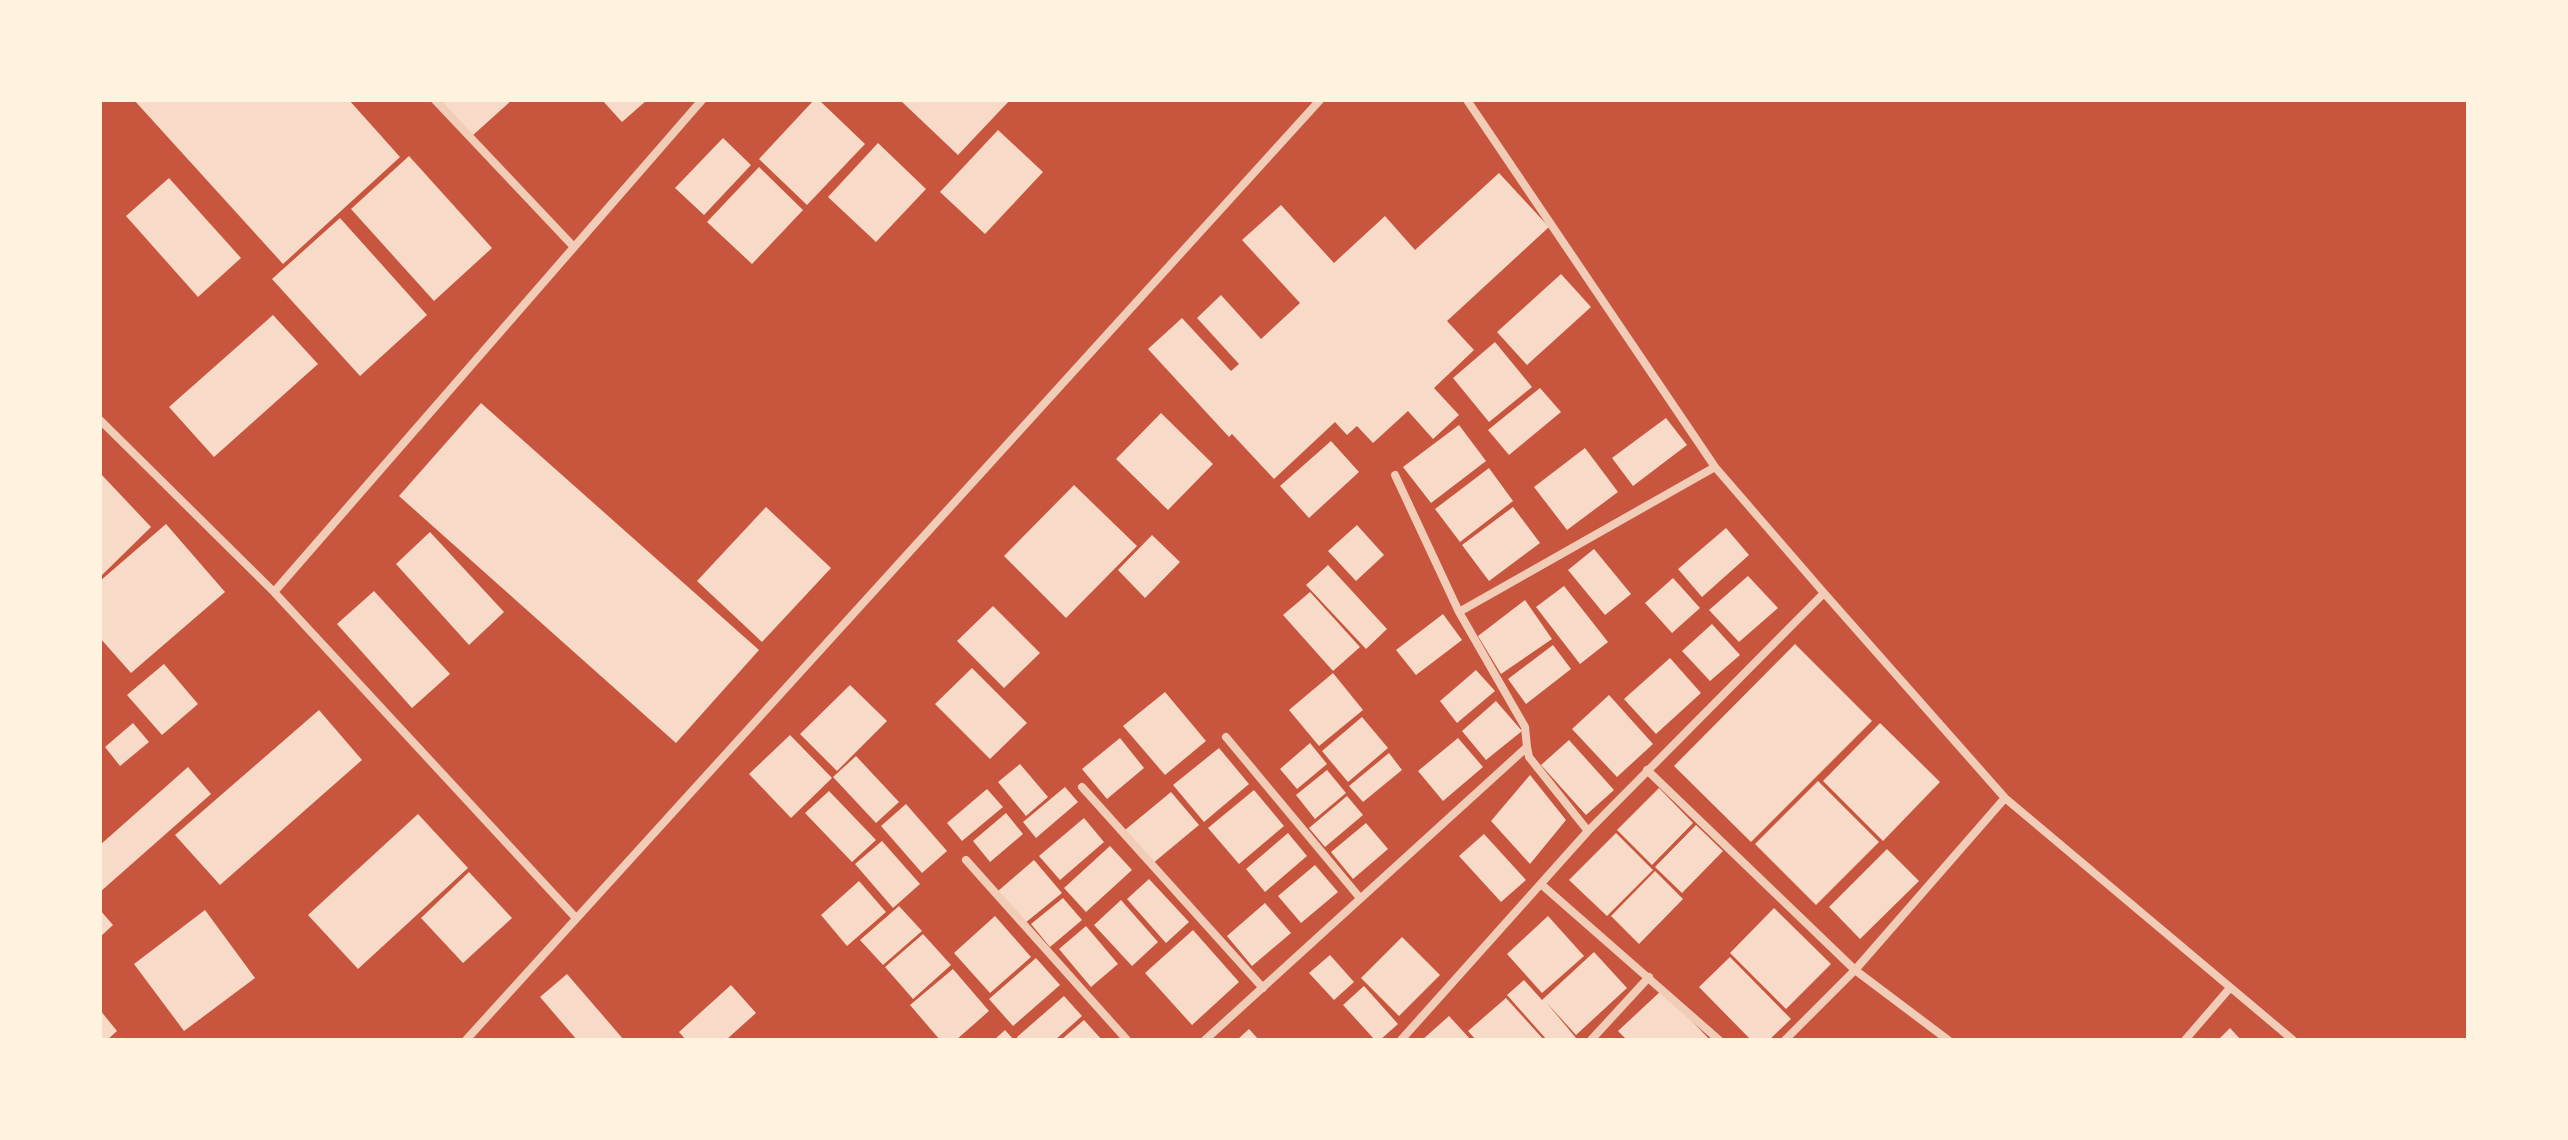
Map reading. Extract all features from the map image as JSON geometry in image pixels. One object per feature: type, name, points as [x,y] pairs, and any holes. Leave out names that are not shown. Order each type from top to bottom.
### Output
[{"type":"street","points":[[435,100],[573,246]]},
{"type":"street","points":[[274,592],[702,100]]},
{"type":"street","points":[[466,1040],[1320,100]]},
{"type":"street","points":[[1467,100],[1715,467],[1824,593],[2005,798],[2293,1040]]},
{"type":"street","points":[[100,420],[274,592],[575,917]]},
{"type":"street","points":[[1459,612],[1715,467]]},
{"type":"street","points":[[1395,475],[1459,612],[1525,727],[1529,757],[1588,831]]},
{"type":"street","points":[[1401,1040],[1588,831],[1824,593]]},
{"type":"street","points":[[1226,737],[1360,898]]},
{"type":"street","points":[[1205,1040],[1527,747]]},
{"type":"street","points":[[1647,770],[1855,970],[1948,1040]]},
{"type":"street","points":[[1082,787],[1263,988]]},
{"type":"street","points":[[1785,1040],[1855,970],[2005,798]]},
{"type":"street","points":[[966,860],[1127,1040]]},
{"type":"street","points":[[1542,885],[1719,1040]]},
{"type":"street","points":[[1591,1040],[1649,977]]},
{"type":"street","points":[[2185,1040],[2229,989]]},
{"type":"building","points":[[134,100],[349,100],[400,157],[283,264]]},
{"type":"building","points":[[440,100],[512,100],[472,136]]},
{"type":"building","points":[[602,100],[647,100],[622,122]]},
{"type":"building","points":[[814,100],[819,100],[865,144],[807,205],[759,159]]},
{"type":"building","points":[[900,100],[1010,100],[958,155]]},
{"type":"building","points":[[998,130],[1043,172],[985,234],[940,192]]},
{"type":"building","points":[[723,138],[751,165],[704,215],[675,188]]},
{"type":"building","points":[[878,143],[926,189],[876,242],[828,197]]},
{"type":"building","points":[[409,156],[492,248],[434,301],[351,209]]},
{"type":"building","points":[[759,167],[803,210],[752,264],[707,222]]},
{"type":"building","points":[[1499,173],[1549,227],[1447,321],[1474,350],[1434,388],[1459,415],[1433,439],[1408,411],[1373,443],[1357,426],[1347,435],[1335,422],[1274,479],[1232,434],[1229,437],[1148,349],[1182,318],[1231,371],[1239,364],[1197,318],[1221,295],[1261,339],[1300,303],[1242,240],[1281,205],[1334,263],[1385,216],[1415,250]]},
{"type":"building","points":[[169,178],[241,258],[198,297],[126,216]]},
{"type":"building","points":[[340,218],[427,315],[360,376],[272,279]]},
{"type":"building","points":[[1561,274],[1591,307],[1527,365],[1497,332]]},
{"type":"building","points":[[273,315],[318,364],[214,457],[169,407]]},
{"type":"building","points":[[1495,342],[1532,387],[1489,422],[1453,378]]},
{"type":"building","points":[[1540,388],[1561,412],[1509,455],[1488,430]]},
{"type":"building","points":[[481,403],[759,650],[676,743],[399,496]]},
{"type":"building","points":[[1161,413],[1213,464],[1168,510],[1116,459]]},
{"type":"building","points":[[1666,418],[1687,445],[1633,486],[1612,458]]},
{"type":"building","points":[[1459,425],[1486,461],[1431,503],[1403,467]]},
{"type":"building","points":[[1331,441],[1359,472],[1309,518],[1280,486]]},
{"type":"building","points":[[1585,448],[1618,492],[1567,530],[1534,487]]},
{"type":"building","points":[[1489,468],[1513,501],[1460,542],[1435,509]]},
{"type":"building","points":[[100,473],[151,527],[100,577]]},
{"type":"building","points":[[1074,485],[1137,546],[1066,618],[1004,556]]},
{"type":"building","points":[[766,507],[831,568],[762,642],[697,581]]},
{"type":"building","points":[[1513,507],[1540,543],[1489,581],[1462,545]]},
{"type":"building","points":[[166,524],[225,592],[131,673],[100,638],[100,581]]},
{"type":"building","points":[[1357,525],[1384,555],[1356,581],[1328,551]]},
{"type":"building","points":[[1726,528],[1749,555],[1702,597],[1678,569]]},
{"type":"building","points":[[430,532],[504,612],[469,645],[396,564]]},
{"type":"building","points":[[1152,535],[1180,562],[1145,598],[1118,570]]},
{"type":"building","points":[[1594,549],[1631,594],[1605,615],[1568,570]]},
{"type":"building","points":[[1328,565],[1387,629],[1366,649],[1306,585]]},
{"type":"building","points":[[1748,576],[1778,608],[1739,642],[1709,610]]},
{"type":"building","points":[[1673,578],[1700,608],[1672,633],[1645,603]]},
{"type":"building","points":[[1564,586],[1608,642],[1580,664],[1536,607]]},
{"type":"building","points":[[374,591],[450,674],[412,708],[337,624]]},
{"type":"building","points":[[1310,592],[1360,647],[1333,671],[1283,615]]},
{"type":"building","points":[[1525,600],[1552,639],[1501,674],[1478,636]]},
{"type":"building","points":[[993,606],[1040,653],[1004,688],[957,641]]},
{"type":"building","points":[[1443,614],[1462,640],[1416,675],[1396,650]]},
{"type":"building","points":[[1712,624],[1740,655],[1710,681],[1682,651]]},
{"type":"building","points":[[1795,644],[1872,721],[1751,842],[1674,766]]},
{"type":"building","points":[[1553,645],[1571,669],[1526,704],[1508,679]]},
{"type":"building","points":[[1670,658],[1701,693],[1656,734],[1624,699]]},
{"type":"building","points":[[164,664],[198,704],[162,735],[127,695]]},
{"type":"building","points":[[972,668],[1027,723],[990,759],[935,704]]},
{"type":"building","points":[[1476,670],[1495,691],[1457,723],[1440,701]]},
{"type":"building","points":[[1333,673],[1363,710],[1319,746],[1289,710]]},
{"type":"building","points":[[850,685],[887,721],[837,771],[800,734]]},
{"type":"building","points":[[1165,692],[1206,741],[1165,775],[1123,726]]},
{"type":"building","points":[[1609,695],[1653,744],[1617,777],[1572,729]]},
{"type":"building","points":[[1496,701],[1522,731],[1486,760],[1462,731]]},
{"type":"building","points":[[319,710],[362,760],[220,885],[175,835]]},
{"type":"building","points":[[1362,717],[1388,748],[1348,782],[1322,751]]},
{"type":"building","points":[[133,723],[149,742],[120,766],[105,747]]},
{"type":"building","points":[[1880,723],[1940,782],[1883,841],[1823,781]]},
{"type":"building","points":[[790,735],[832,778],[791,818],[749,774]]},
{"type":"building","points":[[1120,738],[1144,768],[1107,799],[1082,769]]},
{"type":"building","points":[[1458,738],[1483,767],[1443,801],[1418,771]]},
{"type":"building","points":[[1569,740],[1614,790],[1586,815],[1541,765]]},
{"type":"building","points":[[1310,743],[1327,764],[1297,789],[1280,769]]},
{"type":"building","points":[[1219,748],[1249,784],[1204,822],[1173,785]]},
{"type":"building","points":[[1389,753],[1402,770],[1363,802],[1349,786]]},
{"type":"building","points":[[856,756],[899,802],[876,823],[833,777]]},
{"type":"building","points":[[1020,764],[1048,797],[1026,816],[998,782]]},
{"type":"building","points":[[188,767],[211,794],[100,892],[100,845]]},
{"type":"building","points":[[1327,770],[1346,793],[1315,819],[1296,795]]},
{"type":"building","points":[[1530,775],[1566,820],[1530,864],[1491,821]]},
{"type":"building","points":[[1818,781],[1879,842],[1816,905],[1755,844]]},
{"type":"building","points":[[1065,787],[1078,802],[1036,838],[1023,822]]},
{"type":"building","points":[[1659,788],[1693,823],[1652,865],[1617,830]]},
{"type":"building","points":[[987,789],[1003,807],[962,841],[947,823]]},
{"type":"building","points":[[1254,790],[1284,826],[1239,864],[1208,828]]},
{"type":"building","points":[[829,791],[876,840],[852,862],[805,813]]},
{"type":"building","points":[[1171,792],[1199,825],[1152,864],[1125,830]]},
{"type":"building","points":[[1347,796],[1363,815],[1325,847],[1309,828]]},
{"type":"building","points":[[906,804],[947,851],[922,873],[881,826]]},
{"type":"building","points":[[1006,813],[1023,834],[990,862],[973,841]]},
{"type":"building","points":[[418,814],[468,868],[358,969],[308,915]]},
{"type":"building","points":[[1084,818],[1104,842],[1060,880],[1039,856]]},
{"type":"building","points":[[1366,823],[1388,849],[1353,879],[1331,852]]},
{"type":"building","points":[[1696,825],[1723,851],[1682,893],[1655,867]]},
{"type":"building","points":[[1288,833],[1307,856],[1265,892],[1246,869]]},
{"type":"building","points":[[1616,833],[1653,870],[1607,916],[1569,880]]},
{"type":"building","points":[[1484,834],[1526,880],[1501,902],[1459,856]]},
{"type":"building","points":[[882,841],[920,884],[893,908],[855,864]]},
{"type":"building","points":[[1110,846],[1132,870],[1086,912],[1064,888]]},
{"type":"building","points":[[1887,849],[1919,881],[1860,939],[1829,907]]},
{"type":"building","points":[[1034,860],[1062,893],[1025,923],[998,891]]},
{"type":"building","points":[[1315,865],[1338,892],[1301,923],[1278,896]]},
{"type":"building","points":[[1655,871],[1683,899],[1639,944],[1611,916]]},
{"type":"building","points":[[469,872],[512,918],[463,963],[421,918]]},
{"type":"building","points":[[1149,879],[1189,922],[1166,943],[1127,899]]},
{"type":"building","points":[[859,881],[886,912],[847,946],[821,915]]},
{"type":"building","points":[[1063,898],[1082,920],[1050,947],[1031,924]]},
{"type":"building","points":[[1121,900],[1158,942],[1132,966],[1094,925]]},
{"type":"building","points":[[1265,903],[1291,933],[1252,966],[1227,936]]},
{"type":"building","points":[[899,906],[922,931],[883,965],[860,940]]},
{"type":"building","points":[[1774,908],[1831,964],[1786,1009],[1730,953]]},
{"type":"building","points":[[100,910],[113,925],[100,937]]},
{"type":"building","points":[[205,910],[255,978],[184,1031],[134,964]]},
{"type":"building","points":[[995,916],[1031,957],[990,993],[954,953]]},
{"type":"building","points":[[1548,916],[1584,956],[1542,993],[1507,954]]},
{"type":"building","points":[[1086,926],[1118,964],[1091,987],[1059,949]]},
{"type":"building","points":[[1193,930],[1239,982],[1192,1025],[1145,973]]},
{"type":"building","points":[[923,934],[951,965],[913,999],[885,967]]},
{"type":"building","points":[[1402,937],[1440,975],[1399,1016],[1361,978]]},
{"type":"building","points":[[1594,952],[1627,988],[1576,1035],[1546,1002],[1576,1038],[1547,1040],[1507,995],[1524,980],[1542,1000]]},
{"type":"building","points":[[1330,955],[1354,982],[1334,1000],[1309,973]]},
{"type":"building","points":[[1730,957],[1791,1019],[1769,1040],[1751,1040],[1699,987]]},
{"type":"building","points":[[1036,958],[1060,985],[1013,1026],[989,999]]},
{"type":"building","points":[[953,969],[989,1011],[956,1040],[940,1040],[910,1005]]},
{"type":"building","points":[[567,974],[624,1040],[577,1040],[540,997]]},
{"type":"building","points":[[731,985],[756,1013],[726,1040],[686,1040],[679,1032]]},
{"type":"building","points":[[1364,986],[1398,1024],[1380,1040],[1375,1040],[1343,1005]]},
{"type":"building","points":[[1662,990],[1710,1040],[1627,1040],[1618,1031]]},
{"type":"building","points":[[1064,996],[1082,1016],[1055,1040],[1019,1040],[1017,1037]]},
{"type":"building","points":[[1506,998],[1544,1040],[1476,1040],[1468,1031]]},
{"type":"building","points":[[100,1010],[117,1031],[107,1040],[100,1040]]},
{"type":"building","points":[[1449,1016],[1471,1040],[1422,1040]]},
{"type":"building","points":[[1084,1020],[1102,1040],[1061,1040]]},
{"type":"building","points":[[2230,1028],[2241,1040],[2218,1040]]},
{"type":"building","points":[[1249,1029],[1259,1040],[1237,1040]]},
{"type":"building","points":[[1005,1030],[1014,1040],[994,1040]]}]
